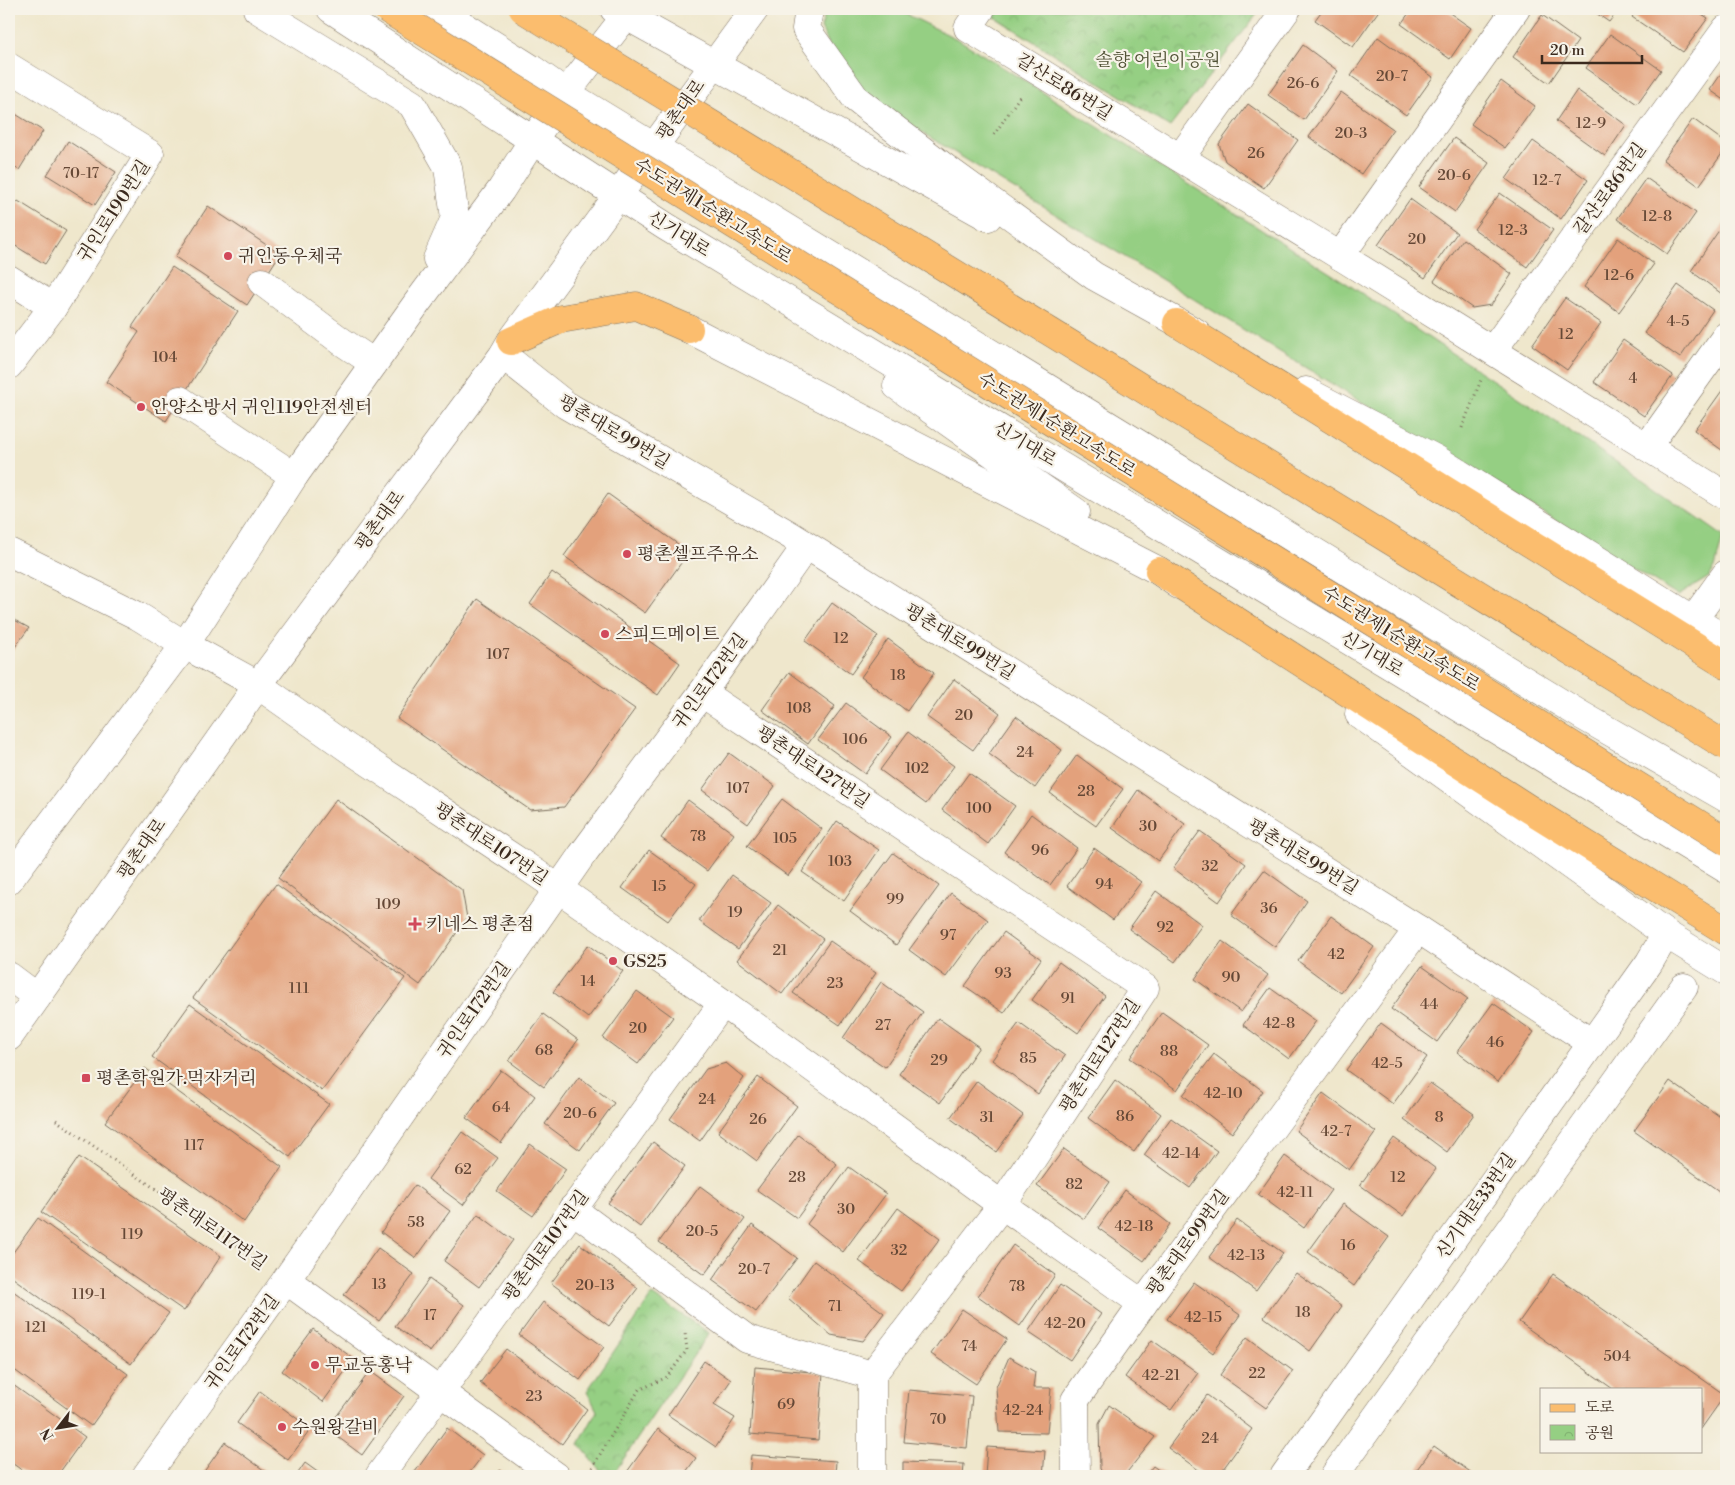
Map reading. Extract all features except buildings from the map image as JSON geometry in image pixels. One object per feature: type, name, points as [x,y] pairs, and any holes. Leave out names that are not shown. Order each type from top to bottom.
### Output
[{"type":"main road","name":"수도권제1순환고속도로","points":[[387,9],[1726,841]]},
{"type":"main road","points":[[523,9],[1726,746]]},
{"type":"main road","points":[[507,348],[561,319],[636,306],[689,329]]},
{"type":"main road","points":[[1177,322],[1726,665]]},
{"type":"main road","points":[[1159,570],[1526,808],[1726,931]]},
{"type":"street","points":[[257,9],[412,104],[448,167],[455,218],[417,303]]},
{"type":"street","name":"신기대로","points":[[331,9],[618,197],[1726,869]]},
{"type":"street","points":[[436,9],[532,69],[566,93],[1581,715],[1726,798]]},
{"type":"street","name":"평촌대로","points":[[9,1037],[258,686],[618,197],[712,65],[755,9]]},
{"type":"street","points":[[809,9],[806,29],[856,99],[944,167],[1094,276]]},
{"type":"street","name":"갈산로86번길","points":[[981,9],[968,28],[1493,350],[1726,496]]},
{"type":"street","points":[[1180,158],[1287,9]]},
{"type":"street","points":[[1340,256],[1516,9]]},
{"type":"street","points":[[9,880],[185,644],[294,476],[417,303],[502,190],[533,140],[623,11],[712,65],[1177,322],[1436,459],[1726,640]]},
{"type":"street","name":"갈산로86번길","points":[[1493,350],[1726,28]]},
{"type":"street","name":"귀인로190번길","points":[[9,67],[150,154],[53,306],[9,365]]},
{"type":"street","points":[[693,243],[1159,570],[1666,934],[1726,971]]},
{"type":"street","points":[[9,279],[53,306]]},
{"type":"street","points":[[262,282],[341,341],[374,363]]},
{"type":"street","points":[[689,329],[1159,570]]},
{"type":"street","points":[[1647,447],[1726,336]]},
{"type":"street","name":"평촌대로99번길","points":[[507,348],[566,405],[790,535],[1418,928],[1592,1044]]},
{"type":"street","points":[[180,400],[294,476]]},
{"type":"street","name":"귀인로172번길","points":[[146,1476],[286,1280],[559,889],[702,694],[806,546]]},
{"type":"street","name":"평촌대로107번길","points":[[9,552],[138,616],[258,686],[559,889],[723,1003],[1002,1205],[1143,1304]]},
{"type":"street","points":[[1692,620],[1726,574]]},
{"type":"street","name":"평촌대로127번길","points":[[702,694],[1145,988],[1002,1205],[872,1375]]},
{"type":"street","name":"평촌대로99번길","points":[[1076,1476],[1076,1400],[1143,1304],[1418,928]]},
{"type":"street","name":"신기대로33번길","points":[[1284,1476],[1592,1044],[1649,963],[1666,934]]},
{"type":"street","points":[[9,976],[37,997]]},
{"type":"street","points":[[1334,1476],[1684,987]]},
{"type":"street","name":"평촌대로107번길","points":[[440,1392],[723,1003]]},
{"type":"street","points":[[572,1210],[747,1338],[872,1375],[872,1476]]},
{"type":"street","name":"평촌대로117번길","points":[[286,1280],[556,1476]]},
{"type":"street","points":[[379,1476],[440,1392]]},
{"type":"path","points":[[994,135],[1037,70]]},
{"type":"path","points":[[1462,428],[1493,350]]},
{"type":"path","name":"평촌대로117번길","points":[[56,1120],[286,1280]]},
{"type":"path","points":[[587,1476],[639,1390],[667,1377],[687,1350],[681,1290]]},
{"type":"green space","points":[[826,9],[896,9],[961,41],[1346,283],[1639,477],[1723,536],[1715,568],[1709,577],[1678,596],[851,89],[821,28]]},
{"type":"green space","name":"솔향 어린이공원","points":[[998,9],[1261,9],[1170,127],[993,16]]},
{"type":"green space","points":[[652,1295],[709,1333],[612,1476],[605,1476],[579,1444],[597,1411],[587,1391]]},
{"type":"place","name":"귀인동우체국","points":[[228,256]]},
{"type":"place","name":"안양소방서 귀인119안전센터","points":[[141,407]]},
{"type":"place","name":"평촌셀프주유소","points":[[627,554]]},
{"type":"place","name":"스피드메이트","points":[[605,634]]},
{"type":"place","name":"키네스 평촌점","points":[[415,924]]},
{"type":"place","name":"GS25","points":[[613,961]]},
{"type":"place","name":"평촌학원가.먹자거리","points":[[86,1078]]},
{"type":"place","name":"무교동홍낙","points":[[315,1365]]},
{"type":"place","name":"수원왕갈비","points":[[282,1427]]}]
